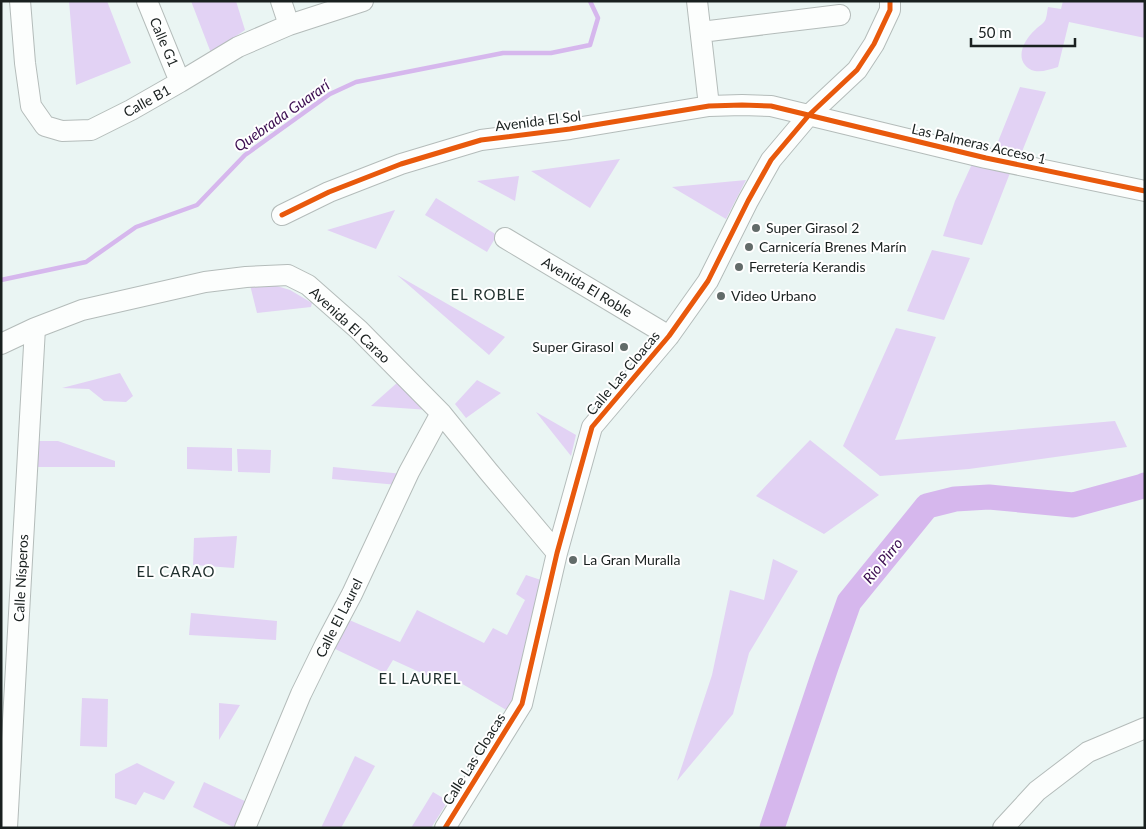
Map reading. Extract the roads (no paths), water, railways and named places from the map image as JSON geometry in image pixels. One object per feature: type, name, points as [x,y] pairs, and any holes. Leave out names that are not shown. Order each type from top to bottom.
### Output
[{"type":"street","name":"Calle B1","points":[[20,1],[25,64],[31,106],[45,126],[62,131],[91,130],[131,110],[238,47],[289,25],[359,2]]},
{"type":"street","name":"Calle G1","points":[[147,1],[180,82]]},
{"type":"street","points":[[280,1],[289,25]]},
{"type":"street","points":[[697,1],[709,106]]},
{"type":"street","name":"Calle Las Cloacas","points":[[445,828],[522,704],[557,553],[592,427],[669,336],[708,281],[744,208],[771,160],[809,115],[857,70],[874,44],[890,10],[890,1]]},
{"type":"street","points":[[701,32],[840,15]]},
{"type":"street","name":"Avenida El Sol","points":[[282,215],[329,192],[401,164],[481,140],[570,129],[709,106],[771,106],[809,115]]},
{"type":"street","name":"Las Palmeras Acceso 1","points":[[809,115],[986,158],[1145,191]]},
{"type":"street","name":"Avenida El Roble","points":[[505,238],[669,336]]},
{"type":"street","name":"Avenida El Carao","points":[[1,344],[35,328],[82,310],[205,282],[246,277],[288,276],[308,285],[359,330],[441,413],[557,553]]},
{"type":"street","name":"Calle Nísperos","points":[[7,828],[10,622],[35,328]]},
{"type":"street","name":"Calle El Laurel","points":[[245,828],[301,694],[324,645],[352,594],[409,472],[441,413]]},
{"type":"street","points":[[1002,828],[1037,791],[1088,752],[1145,728]]},
{"type":"waterway","name":"Quebrada Guararí","points":[[1,280],[86,262],[136,227],[197,205],[245,155],[330,94],[356,82],[503,53],[551,53],[590,45],[598,18],[590,1]]},
{"type":"waterway","name":"Rio Pirro","points":[[772,828],[849,602],[927,506],[955,499],[989,497],[1073,505],[1145,485]]},
{"type":"place","name":"Super Girasol 2","points":[[756,228]]},
{"type":"place","name":"Carnicería Brenes Marín","points":[[749,247]]},
{"type":"place","name":"Ferretería Kerandis","points":[[739,267]]},
{"type":"place","name":"Video Urbano","points":[[721,296]]},
{"type":"place","name":"Super Girasol","points":[[624,347]]},
{"type":"place","name":"La Gran Muralla","points":[[573,560]]},
{"type":"district","name":"EL ROBLE","points":[[488,295]]},
{"type":"district","name":"EL CARAO","points":[[176,572]]},
{"type":"district","name":"EL LAUREL","points":[[420,679]]}]
